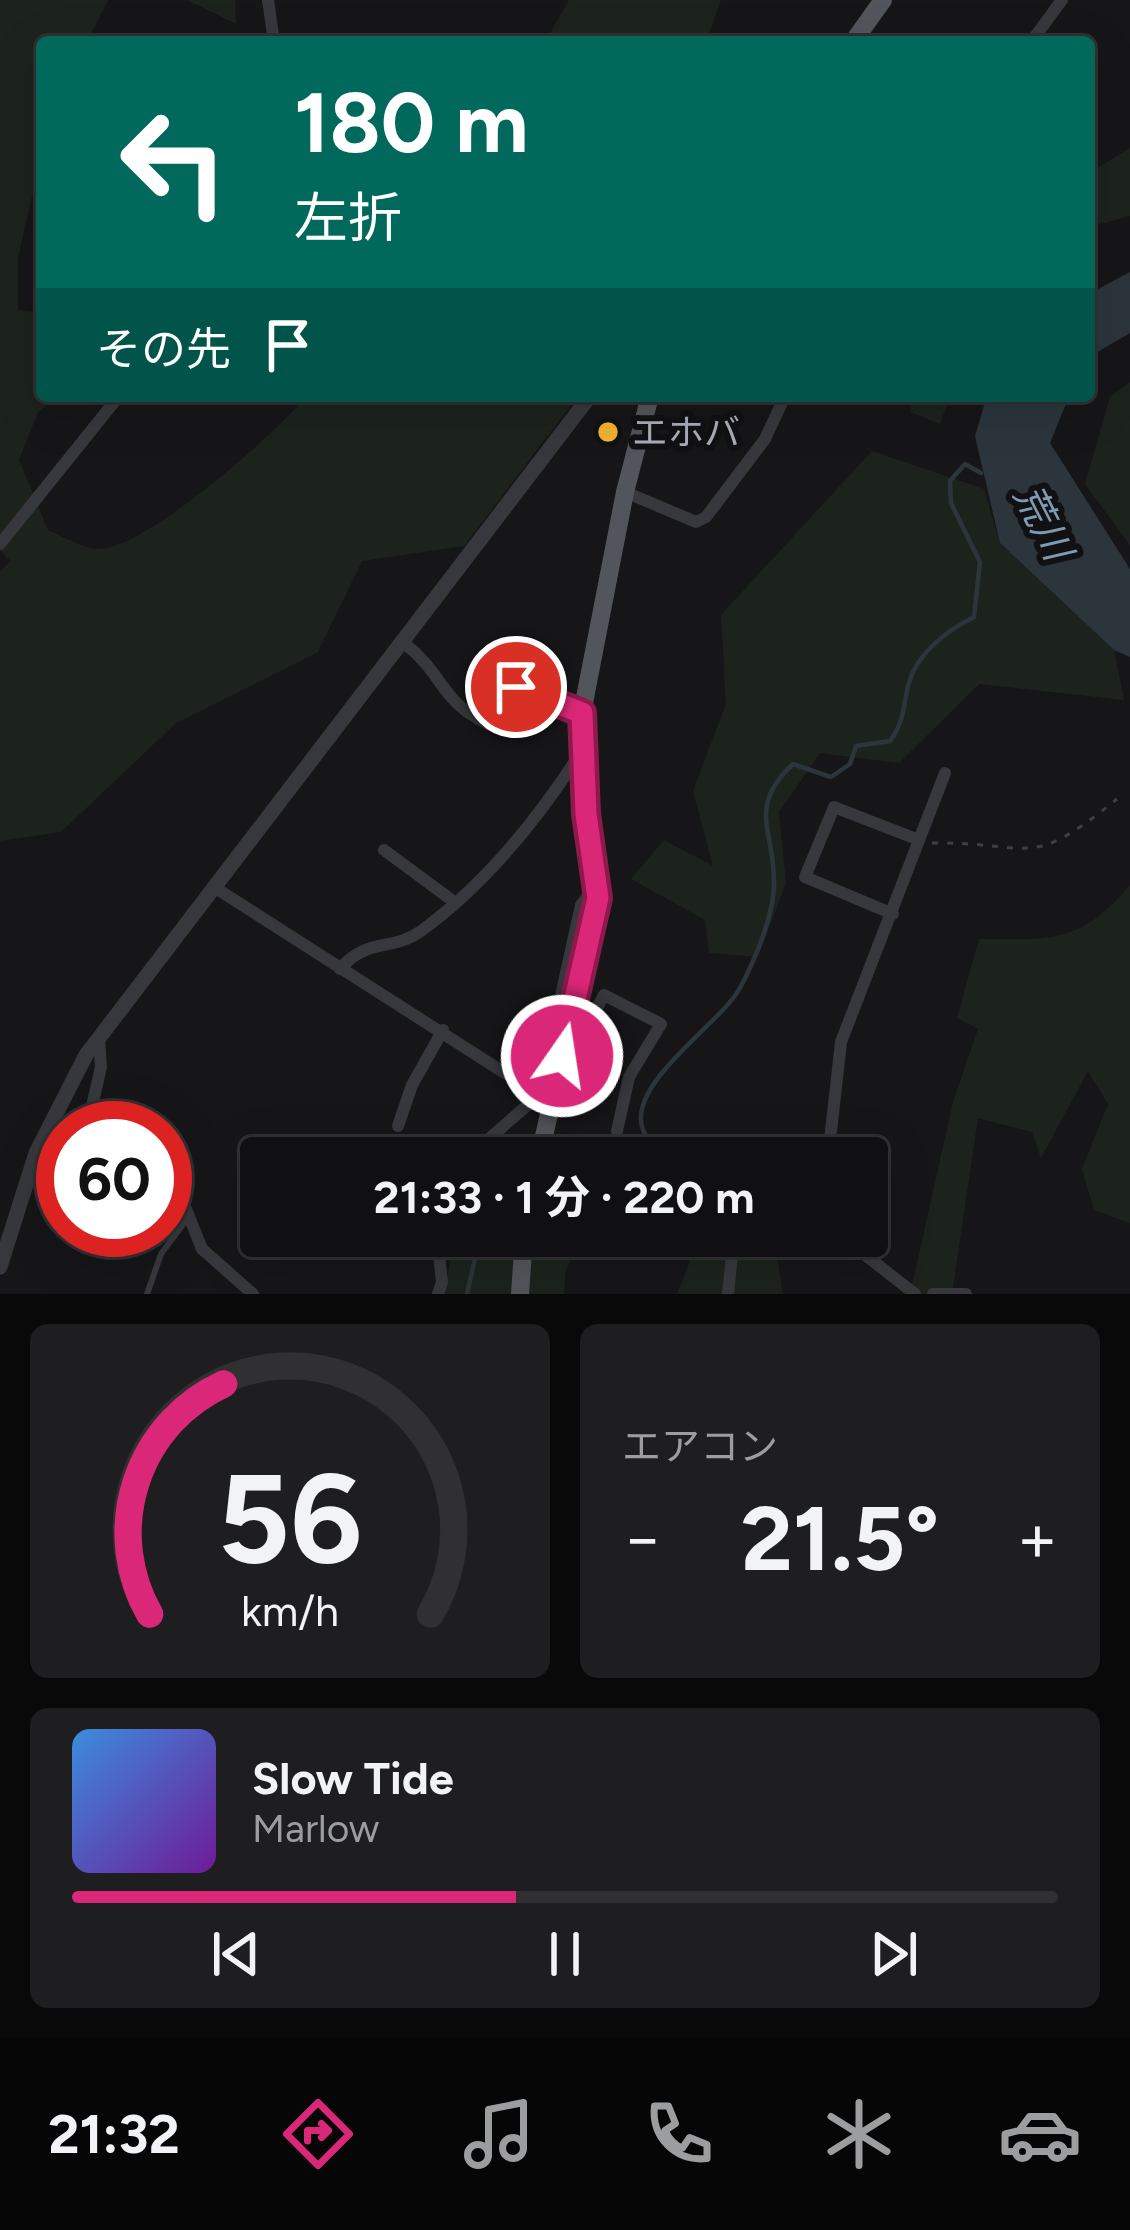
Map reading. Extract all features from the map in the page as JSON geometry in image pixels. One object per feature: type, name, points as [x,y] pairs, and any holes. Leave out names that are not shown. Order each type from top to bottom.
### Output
[{"type":"main road","points":[[858,36],[883,0]]},
{"type":"main road","points":[[544,1137],[598,898],[582,713],[625,492],[648,402]]},
{"type":"main road","points":[[520,1294],[523,1257]]},
{"type":"street","points":[[268,0],[273,36]]},
{"type":"street","points":[[1035,36],[1062,0]]},
{"type":"street","points":[[0,544],[114,402]]},
{"type":"street","points":[[0,1268],[46,1128],[99,1037],[585,402]]},
{"type":"street","points":[[625,492],[696,522],[706,517],[765,439],[782,402]]},
{"type":"street","points":[[404,643],[426,660],[441,692],[470,717],[501,730],[516,687],[582,713]]},
{"type":"street","points":[[340,969],[356,950],[417,934],[532,826],[582,750]]},
{"type":"street","points":[[830,1137],[841,1042],[945,772]]},
{"type":"street","points":[[892,914],[805,877],[834,807],[919,840]]},
{"type":"street","points":[[384,850],[453,901]]},
{"type":"street","points":[[491,1137],[539,1095],[581,905],[596,885]]},
{"type":"street","points":[[214,887],[539,1095]]},
{"type":"street","points":[[557,1082],[604,995],[661,1024],[628,1078],[617,1131]]},
{"type":"street","points":[[398,1126],[412,1085],[443,1030]]},
{"type":"street","points":[[93,1101],[101,1066],[99,1037]]},
{"type":"street","points":[[192,1224],[202,1249],[253,1294]]},
{"type":"street","points":[[438,1294],[442,1282],[439,1257]]},
{"type":"street","points":[[728,1294],[732,1257]]},
{"type":"street","points":[[868,1257],[915,1294]]},
{"type":"street","points":[[933,1294],[965,1294]]},
{"type":"lane","points":[[146,1294],[160,1257]]},
{"type":"path","points":[[914,856],[931,843],[1042,851],[1070,837],[1117,799]]},
{"type":"shaded area","points":[[0,0],[108,0],[90,36],[36,36],[36,178],[18,258],[18,310],[36,312],[36,402],[51,402],[38,412],[19,460],[48,530],[94,549],[121,544],[209,486],[300,402],[573,402],[464,546],[362,561],[318,652],[176,723],[61,832],[0,841],[0,571],[11,561],[0,550]]},
{"type":"shaded area","points":[[187,0],[235,0],[236,24]]},
{"type":"shaded area","points":[[569,0],[721,0],[708,36],[548,36]]},
{"type":"shaded area","points":[[1130,148],[1130,216],[1095,225],[1095,169]]},
{"type":"shaded area","points":[[1130,382],[1130,545],[1085,484],[1110,397]]},
{"type":"shaded area","points":[[912,402],[948,402],[940,424],[910,412]]},
{"type":"shaded area","points":[[872,451],[984,489],[1000,543],[1114,650],[1124,700],[979,684],[899,763],[820,753],[779,812],[786,883],[758,957],[709,953],[705,920],[631,879],[664,840],[713,866],[693,791],[726,704],[721,615]]},
{"type":"shaded area","points":[[1130,885],[1130,1223],[1094,1210],[1082,1169],[1108,1104],[1088,1071],[1041,1158],[1032,1132],[978,1118],[952,1294],[910,1294],[953,1102],[978,1029],[957,1018],[979,939],[1045,938],[1079,928],[1112,905]]},
{"type":"shaded area","points":[[451,1257],[573,1257],[566,1269],[564,1294],[444,1294]]},
{"type":"shaded area","points":[[692,1257],[777,1257],[783,1294],[677,1294]]},
{"type":"water","points":[[1130,272],[1130,333],[1095,353],[1095,291]]},
{"type":"water","name":"荒川","points":[[985,402],[1067,402],[1050,443],[1130,569],[1130,657],[1114,650],[1000,543],[975,436]]},
{"type":"waterway","points":[[647,1137],[642,1109],[649,1091],[729,1003],[757,951],[773,896],[766,820],[770,794],[793,764],[831,777],[850,764],[856,746],[890,741],[918,664],[943,637],[974,617],[980,562],[951,503],[950,481],[965,464],[981,473]]},
{"type":"waterway","points":[[467,1294],[475,1257]]},
{"type":"place","name":"エホバ","points":[[608,432]]},
{"type":"route","points":[[516,687],[582,713],[586,814],[598,898],[562,1056]]}]
